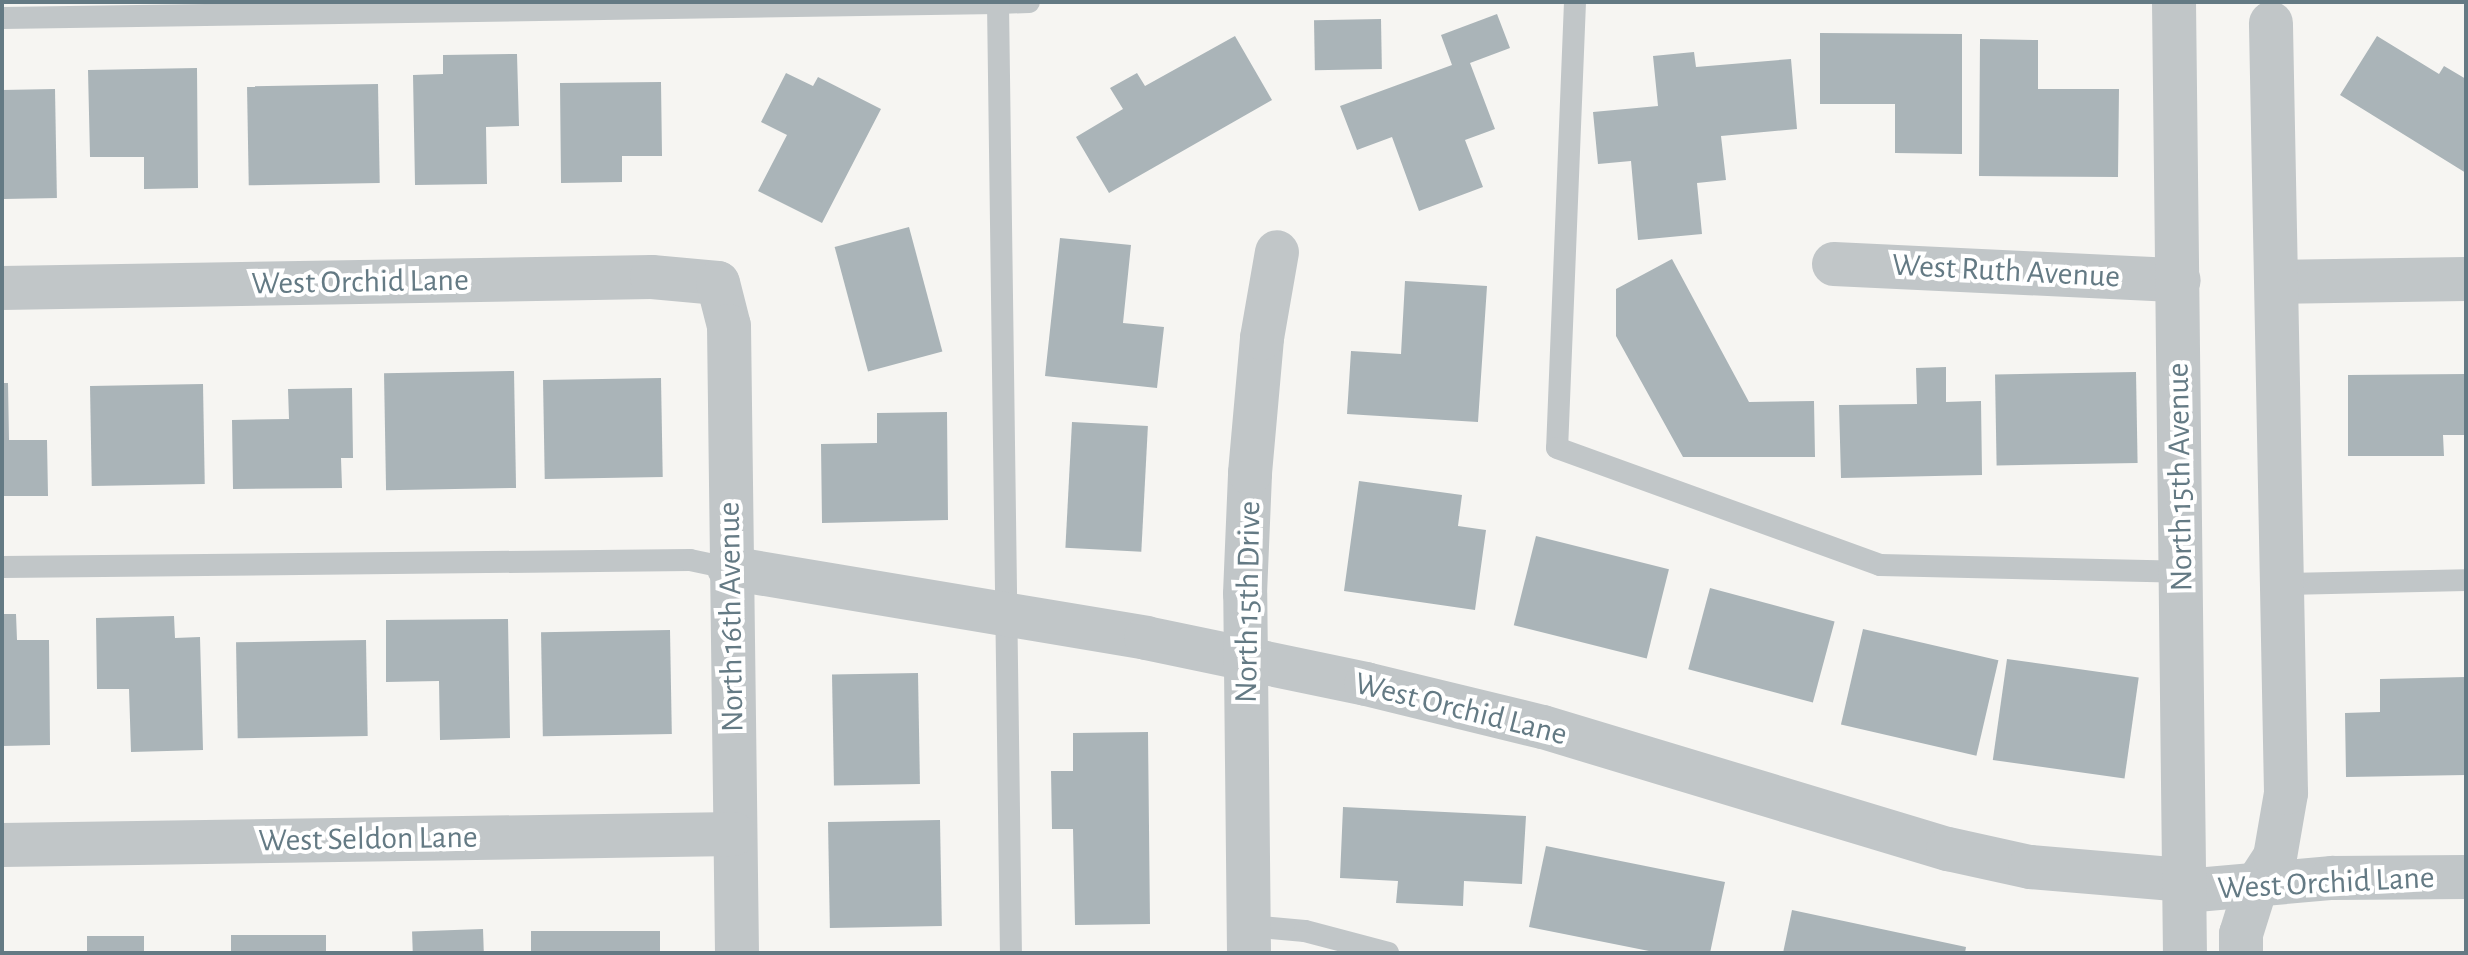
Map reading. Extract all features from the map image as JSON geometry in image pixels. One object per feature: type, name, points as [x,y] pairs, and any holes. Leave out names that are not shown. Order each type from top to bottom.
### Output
[{"type":"street","name":"North 15th Avenue","points":[[2174,2],[2185,953]]},
{"type":"street","points":[[2241,953],[2241,934],[2256,886],[2275,857],[2286,793],[2271,23]]},
{"type":"street","name":"North 15th Drive","points":[[1249,939],[1246,661],[1250,473],[1262,338],[1277,252]]},
{"type":"street","name":"West Ruth Avenue","points":[[1834,264],[2179,280]]},
{"type":"street","name":"West Orchid Lane","points":[[2,288],[652,277],[718,283]]},
{"type":"street","points":[[2277,282],[2466,279]]},
{"type":"street","name":"North 16th Avenue","points":[[718,283],[729,326],[729,568],[737,953]]},
{"type":"street","name":"West Orchid Lane","points":[[729,568],[1004,613],[1246,661],[1543,727],[1948,849],[2030,867],[2185,886],[2256,886],[2332,878],[2466,877]]},
{"type":"street","name":"West Seldon Lane","points":[[2,845],[734,834]]},
{"type":"lane","points":[[2,18],[1029,2]]},
{"type":"lane","points":[[1575,2],[1557,448],[1880,565],[2181,572]]},
{"type":"lane","points":[[998,3],[1011,953]]},
{"type":"lane","points":[[2,567],[690,560],[729,568]]},
{"type":"lane","points":[[2281,584],[2466,580]]},
{"type":"lane","points":[[1249,939],[1305,931],[1388,953]]},
{"type":"building","points":[[1497,14],[1510,48],[1470,63],[1495,129],[1465,140],[1483,187],[1419,211],[1392,137],[1357,150],[1340,106],[1452,65],[1441,35]]},
{"type":"building","points":[[1381,19],[1382,69],[1315,70],[1314,20]]},
{"type":"building","points":[[1820,33],[1962,34],[1962,154],[1895,153],[1895,104],[1820,104]]},
{"type":"building","points":[[1235,36],[1272,100],[1109,193],[1076,137],[1123,109],[1110,88],[1137,73],[1145,86]]},
{"type":"building","points":[[2377,36],[2439,74],[2444,66],[2466,79],[2466,173],[2340,95]]},
{"type":"building","points":[[1980,39],[2038,40],[2038,89],[2119,89],[2118,177],[1979,176]]},
{"type":"building","points":[[1694,52],[1696,67],[1791,59],[1797,129],[1721,136],[1726,180],[1697,183],[1702,234],[1638,240],[1631,161],[1598,164],[1593,112],[1658,106],[1653,56]]},
{"type":"building","points":[[517,54],[519,126],[486,127],[487,184],[415,185],[413,75],[443,74],[443,55]]},
{"type":"building","points":[[197,68],[198,188],[144,189],[144,157],[90,157],[88,70]]},
{"type":"building","points":[[786,73],[813,86],[818,77],[881,109],[822,223],[758,191],[787,135],[761,122]]},
{"type":"building","points":[[661,82],[662,156],[622,156],[622,182],[561,183],[560,83]]},
{"type":"building","points":[[378,84],[380,183],[249,185],[247,86]]},
{"type":"building","points":[[55,89],[57,198],[4,199],[2,90]]},
{"type":"building","points":[[909,227],[942,352],[868,372],[835,247]]},
{"type":"building","points":[[1060,238],[1131,245],[1123,323],[1164,327],[1157,388],[1045,376]]},
{"type":"building","points":[[1672,259],[1749,402],[1814,401],[1815,457],[1683,457],[1616,336],[1616,289]]},
{"type":"building","points":[[1405,281],[1487,286],[1478,422],[1347,414],[1351,351],[1401,354]]},
{"type":"building","points":[[1946,367],[1946,402],[1981,401],[1982,475],[1841,478],[1839,405],[1917,404],[1916,368]]},
{"type":"building","points":[[514,371],[516,488],[386,490],[384,373]]},
{"type":"building","points":[[2136,372],[2138,463],[1997,465],[1995,374]]},
{"type":"building","points":[[2466,374],[2466,435],[2443,435],[2444,456],[2348,456],[2348,375]]},
{"type":"building","points":[[661,378],[663,477],[545,479],[543,380]]},
{"type":"building","points":[[2,383],[8,383],[9,440],[47,440],[48,496],[2,496]]},
{"type":"building","points":[[203,384],[205,484],[92,486],[90,386]]},
{"type":"building","points":[[352,388],[353,458],[341,458],[342,488],[233,489],[232,420],[289,419],[288,389]]},
{"type":"building","points":[[947,412],[948,520],[822,523],[821,444],[877,443],[877,413]]},
{"type":"building","points":[[1072,422],[1148,426],[1141,552],[1065,548]]},
{"type":"building","points":[[1359,481],[1462,495],[1458,526],[1486,530],[1475,610],[1344,591]]},
{"type":"building","points":[[1536,536],[1669,569],[1647,658],[1514,625]]},
{"type":"building","points":[[1710,588],[1835,621],[1813,703],[1688,669]]},
{"type":"building","points":[[2,614],[16,614],[17,640],[49,640],[50,745],[2,746]]},
{"type":"building","points":[[174,616],[175,638],[200,637],[203,750],[131,752],[129,689],[97,689],[96,618]]},
{"type":"building","points":[[508,619],[510,738],[440,740],[439,681],[386,682],[386,620]]},
{"type":"building","points":[[1863,629],[1998,660],[1976,756],[1841,724]]},
{"type":"building","points":[[670,630],[672,734],[543,736],[541,632]]},
{"type":"building","points":[[366,640],[368,736],[238,738],[236,642]]},
{"type":"building","points":[[2007,659],[2139,678],[2125,779],[1993,760]]},
{"type":"building","points":[[918,673],[920,784],[834,785],[832,675]]},
{"type":"building","points":[[2466,677],[2466,775],[2346,777],[2345,713],[2380,712],[2380,679]]},
{"type":"building","points":[[1148,732],[1150,924],[1075,925],[1073,829],[1052,829],[1051,771],[1073,771],[1073,733]]},
{"type":"building","points":[[1343,807],[1526,816],[1522,884],[1464,881],[1463,906],[1396,903],[1398,881],[1340,878]]},
{"type":"building","points":[[940,820],[942,926],[830,928],[828,822]]},
{"type":"building","points":[[1546,846],[1725,882],[1710,953],[1659,953],[1529,927]]},
{"type":"building","points":[[1792,910],[1966,947],[1965,953],[1783,953]]},
{"type":"building","points":[[483,929],[484,953],[413,953],[412,931]]},
{"type":"building","points":[[531,931],[660,931],[660,953],[531,953]]},
{"type":"building","points":[[231,935],[326,935],[326,953],[231,953]]},
{"type":"building","points":[[87,936],[144,936],[144,953],[87,953]]}]
